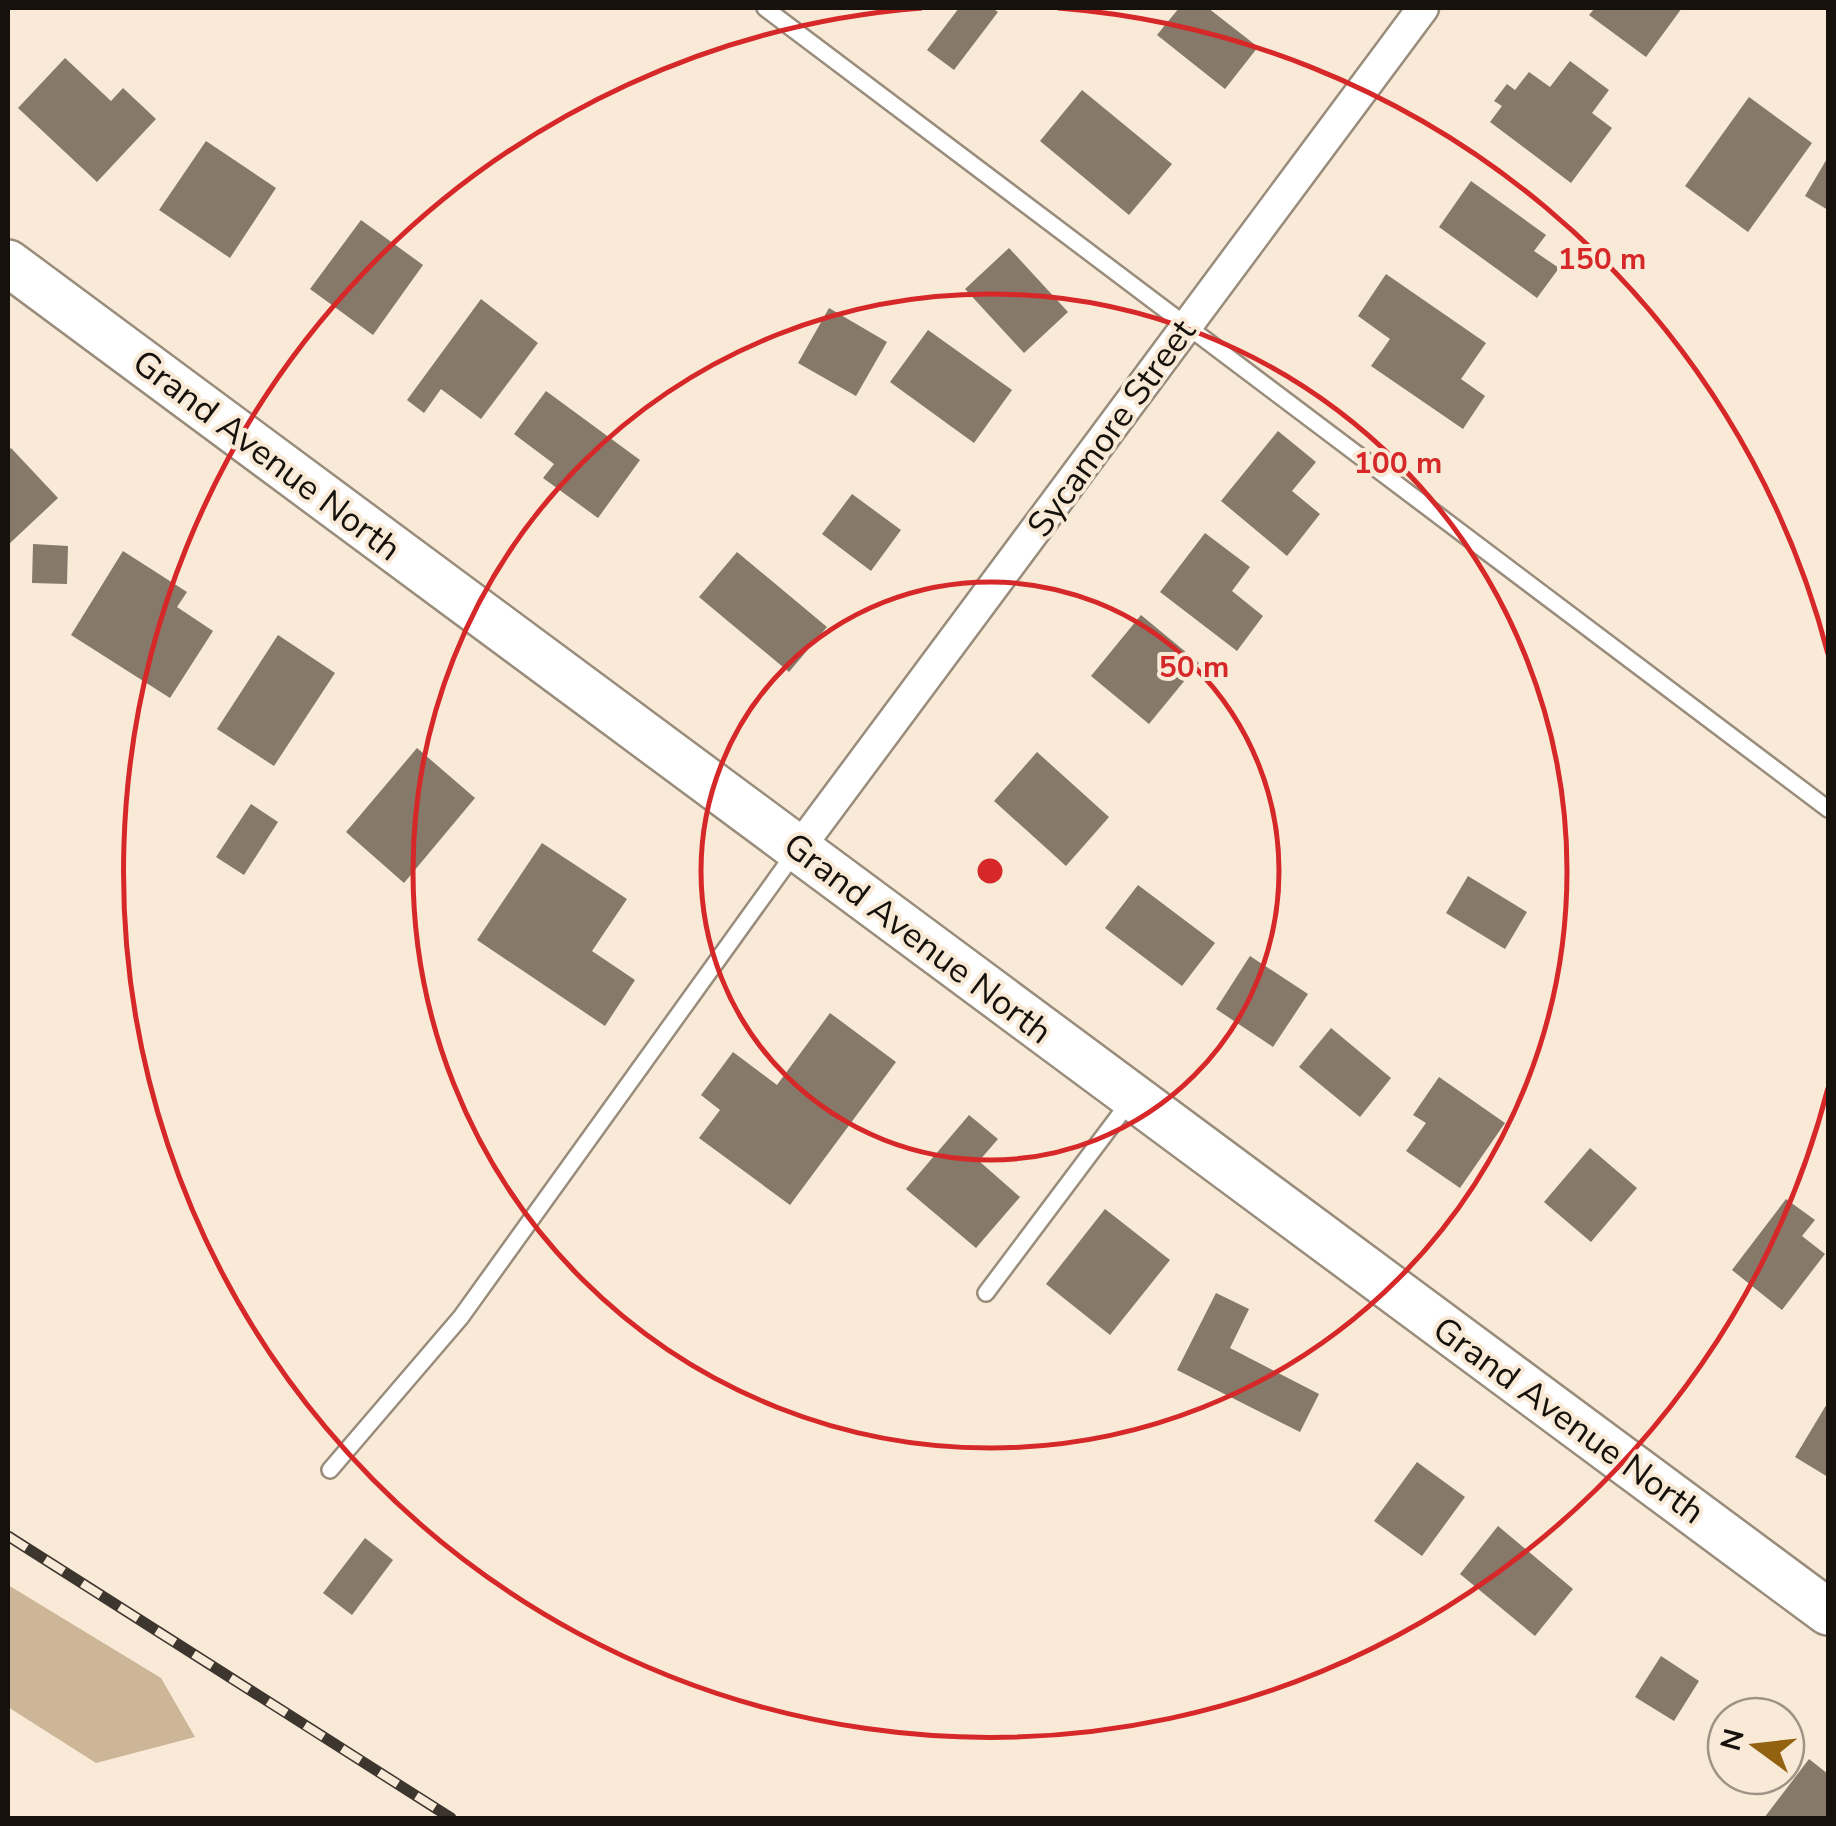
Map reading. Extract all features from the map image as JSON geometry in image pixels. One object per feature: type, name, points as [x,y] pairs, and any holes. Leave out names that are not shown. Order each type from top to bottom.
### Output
[{"type":"main road","name":"Grand Avenue North","points":[[8,262],[1828,1612]]},
{"type":"street","name":"Sycamore Street","points":[[799,848],[1423,8]]},
{"type":"lane","points":[[765,8],[1828,808]]},
{"type":"lane","points":[[330,1470],[461,1317],[799,848]]},
{"type":"lane","points":[[986,1292],[1133,1098]]},
{"type":"shaded area","points":[[8,1585],[161,1678],[195,1737],[96,1763],[8,1707]]},
{"type":"building","points":[[959,8],[992,8],[998,12],[954,70],[927,50]]},
{"type":"building","points":[[1179,8],[1208,8],[1258,47],[1225,89],[1157,35]]},
{"type":"building","points":[[1595,8],[1682,8],[1646,57],[1589,15]]},
{"type":"building","points":[[65,58],[111,101],[123,88],[156,119],[97,182],[18,108]]},
{"type":"building","points":[[1570,61],[1609,90],[1592,113],[1612,128],[1571,183],[1490,122],[1502,106],[1494,101],[1507,84],[1515,90],[1529,72],[1550,87]]},
{"type":"building","points":[[1082,90],[1172,164],[1129,215],[1040,141]]},
{"type":"building","points":[[1749,97],[1812,143],[1748,232],[1685,186]]},
{"type":"building","points":[[206,141],[276,188],[230,258],[159,210]]},
{"type":"building","points":[[1828,157],[1828,210],[1805,196]]},
{"type":"building","points":[[1471,181],[1546,235],[1534,251],[1559,268],[1537,298],[1439,227]]},
{"type":"building","points":[[361,220],[423,265],[373,335],[310,289]]},
{"type":"building","points":[[1009,248],[1068,312],[1024,353],[965,289]]},
{"type":"building","points":[[1386,274],[1486,343],[1461,379],[1485,396],[1463,429],[1371,366],[1390,339],[1358,316]]},
{"type":"building","points":[[481,299],[538,343],[481,419],[441,389],[424,413],[407,400]]},
{"type":"building","points":[[829,308],[887,342],[856,396],[798,363]]},
{"type":"building","points":[[928,330],[1012,390],[974,443],[890,382]]},
{"type":"building","points":[[546,391],[640,460],[598,518],[543,478],[554,464],[514,434]]},
{"type":"building","points":[[1278,431],[1316,462],[1292,491],[1320,514],[1287,556],[1221,501]]},
{"type":"building","points":[[11,448],[58,498],[8,545],[8,451]]},
{"type":"building","points":[[852,494],[901,530],[871,571],[822,534]]},
{"type":"building","points":[[1205,533],[1250,567],[1232,591],[1263,616],[1237,651],[1160,592]]},
{"type":"building","points":[[33,544],[68,546],[67,584],[32,583]]},
{"type":"building","points":[[123,551],[187,592],[177,607],[213,631],[170,698],[71,635]]},
{"type":"building","points":[[737,552],[827,627],[789,672],[699,597]]},
{"type":"building","points":[[1141,615],[1199,663],[1149,724],[1091,676]]},
{"type":"building","points":[[278,635],[335,673],[274,766],[217,729]]},
{"type":"building","points":[[417,748],[475,798],[404,883],[346,832]]},
{"type":"building","points":[[1037,752],[1109,817],[1066,866],[994,801]]},
{"type":"building","points":[[251,804],[278,822],[244,875],[216,857]]},
{"type":"building","points":[[542,843],[627,899],[592,951],[635,980],[605,1026],[477,940]]},
{"type":"building","points":[[1468,876],[1527,912],[1505,949],[1446,913]]},
{"type":"building","points":[[1138,885],[1215,943],[1182,986],[1105,928]]},
{"type":"building","points":[[1250,956],[1308,994],[1273,1047],[1216,1009]]},
{"type":"building","points":[[830,1013],[896,1062],[790,1205],[699,1138],[720,1110],[701,1095],[733,1052],[777,1085]]},
{"type":"building","points":[[1331,1028],[1391,1078],[1360,1117],[1299,1067]]},
{"type":"building","points":[[1439,1077],[1505,1123],[1460,1188],[1406,1151],[1426,1123],[1413,1115]]},
{"type":"building","points":[[969,1115],[998,1139],[979,1161],[1020,1197],[976,1248],[906,1189]]},
{"type":"building","points":[[1590,1148],[1637,1188],[1591,1242],[1544,1202]]},
{"type":"building","points":[[1786,1199],[1815,1220],[1802,1236],[1825,1254],[1782,1310],[1732,1270]]},
{"type":"building","points":[[1105,1209],[1170,1260],[1110,1335],[1046,1284]]},
{"type":"building","points":[[1216,1293],[1249,1309],[1230,1348],[1319,1394],[1300,1432],[1177,1370]]},
{"type":"building","points":[[1828,1402],[1828,1477],[1795,1457]]},
{"type":"building","points":[[1417,1462],[1465,1497],[1422,1556],[1374,1521]]},
{"type":"building","points":[[1498,1526],[1573,1589],[1535,1636],[1460,1574]]},
{"type":"building","points":[[365,1538],[393,1560],[352,1615],[323,1593]]},
{"type":"building","points":[[1661,1656],[1699,1681],[1674,1721],[1635,1697]]},
{"type":"building","points":[[1809,1759],[1828,1774],[1828,1818],[1764,1818],[1781,1796],[1806,1796]]},
{"type":"railway","points":[[8,1536],[451,1818]]}]
